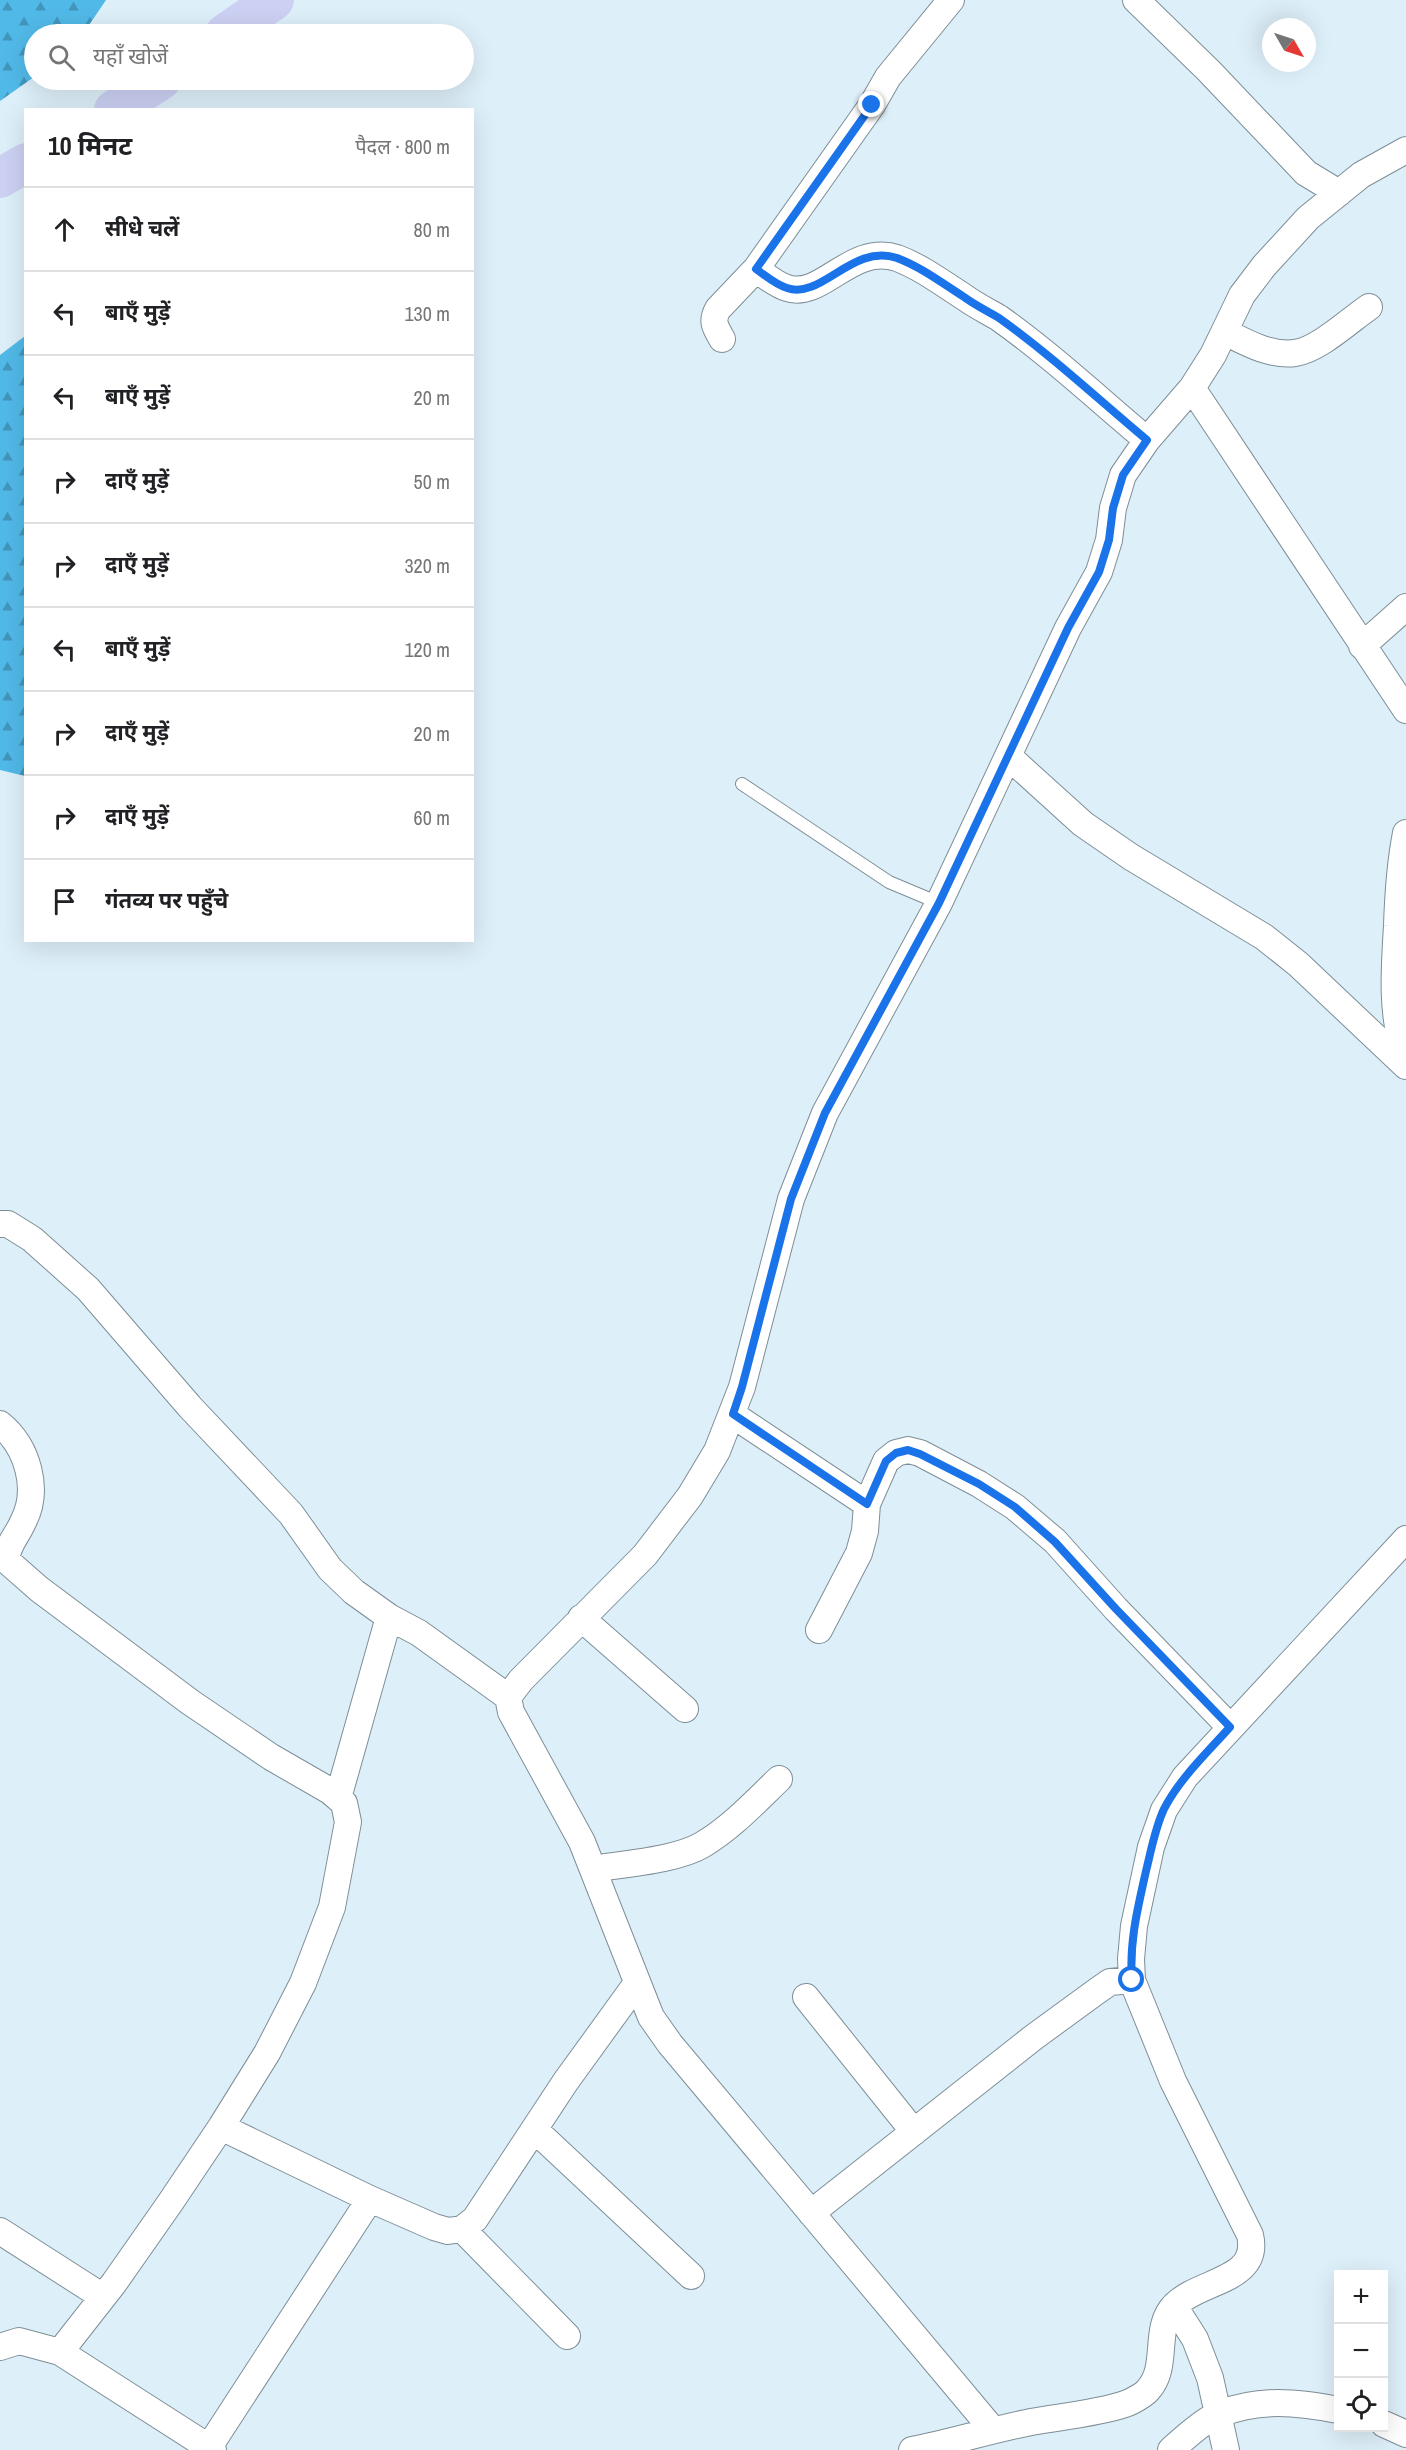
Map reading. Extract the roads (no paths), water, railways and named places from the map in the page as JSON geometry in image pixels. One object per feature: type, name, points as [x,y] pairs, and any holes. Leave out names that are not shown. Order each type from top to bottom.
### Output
[{"type":"street","points":[[722,339],[714,326],[714,317],[718,309],[756,269],[872,105],[888,77],[951,0]]},
{"type":"street","points":[[1136,0],[1209,71],[1306,173],[1339,193]]},
{"type":"street","points":[[508,1697],[521,1680],[645,1555],[690,1496],[717,1451],[742,1387],[791,1199],[825,1113],[939,903],[1068,628],[1099,572],[1109,540],[1113,508],[1123,475],[1147,440],[1192,388],[1225,332],[1242,295],[1264,266],[1308,218],[1360,175],[1406,150]]},
{"type":"street","points":[[756,269],[778,285],[789,289],[802,289],[821,282],[849,263],[872,256],[894,257],[920,268],[998,318],[1147,440]]},
{"type":"street","points":[[1225,332],[1257,348],[1278,353],[1297,353],[1320,342],[1369,307]]},
{"type":"street","points":[[1192,388],[1406,710]]},
{"type":"street","points":[[1362,646],[1406,608]]},
{"type":"street","points":[[1009,757],[1083,824],[1131,857],[1264,937],[1298,964],[1406,1066]]},
{"type":"street","points":[[1406,833],[1400,862],[1394,1007],[1398,1036],[1406,1059]]},
{"type":"street","points":[[0,1224],[8,1224],[32,1239],[88,1289],[190,1407],[291,1514],[330,1569],[354,1592],[389,1617],[419,1633],[508,1697],[511,1712],[582,1842],[651,2017],[670,2044],[993,2430]]},
{"type":"street","points":[[733,1414],[867,1504]]},
{"type":"street","points":[[0,1424],[21,1451],[31,1476],[31,1501],[24,1522],[7,1551],[3,1565],[39,1588],[190,1702],[271,1757],[330,1791],[344,1803],[348,1822],[332,1907],[303,1983],[267,2052],[221,2127],[103,2297],[60,2352]]},
{"type":"street","points":[[819,1630],[859,1553],[865,1531],[867,1504],[886,1461],[896,1453],[908,1450],[979,1484],[1015,1507],[1055,1542],[1230,1727]]},
{"type":"street","points":[[912,2450],[993,2430],[1126,2404],[1148,2390],[1161,2364],[1163,2325],[1174,2306],[1191,2294],[1241,2269],[1249,2261],[1253,2245],[1250,2235],[1173,2081],[1132,1980],[1134,1926],[1151,1847],[1164,1810],[1185,1777],[1406,1539]]},
{"type":"street","points":[[338,1798],[389,1617]]},
{"type":"street","points":[[581,1618],[685,1709]]},
{"type":"street","points":[[593,1869],[676,1854],[700,1846],[730,1825],[779,1779]]},
{"type":"street","points":[[811,2213],[1097,1990],[1110,1982],[1132,1980]]},
{"type":"street","points":[[221,2127],[370,2199],[434,2227],[448,2231],[462,2229],[475,2219],[566,2081],[637,1983]]},
{"type":"street","points":[[806,1997],[914,2132]]},
{"type":"street","points":[[535,2130],[692,2276]]},
{"type":"street","points":[[0,2348],[19,2341],[60,2352],[211,2449],[370,2199]]},
{"type":"street","points":[[462,2229],[567,2336]]},
{"type":"street","points":[[0,2231],[103,2297]]},
{"type":"street","points":[[1174,2306],[1195,2339],[1210,2378],[1226,2450]]},
{"type":"street","points":[[1171,2450],[1217,2414],[1270,2401],[1334,2409]]},
{"type":"street","points":[[1388,2426],[1406,2434]]},
{"type":"lane","points":[[742,784],[889,882],[939,903]]},
{"type":"waterway","points":[[239,24],[274,0]]},
{"type":"waterway","points":[[117,108],[145,90]]},
{"type":"waterway","points":[[0,178],[24,164]]}]
